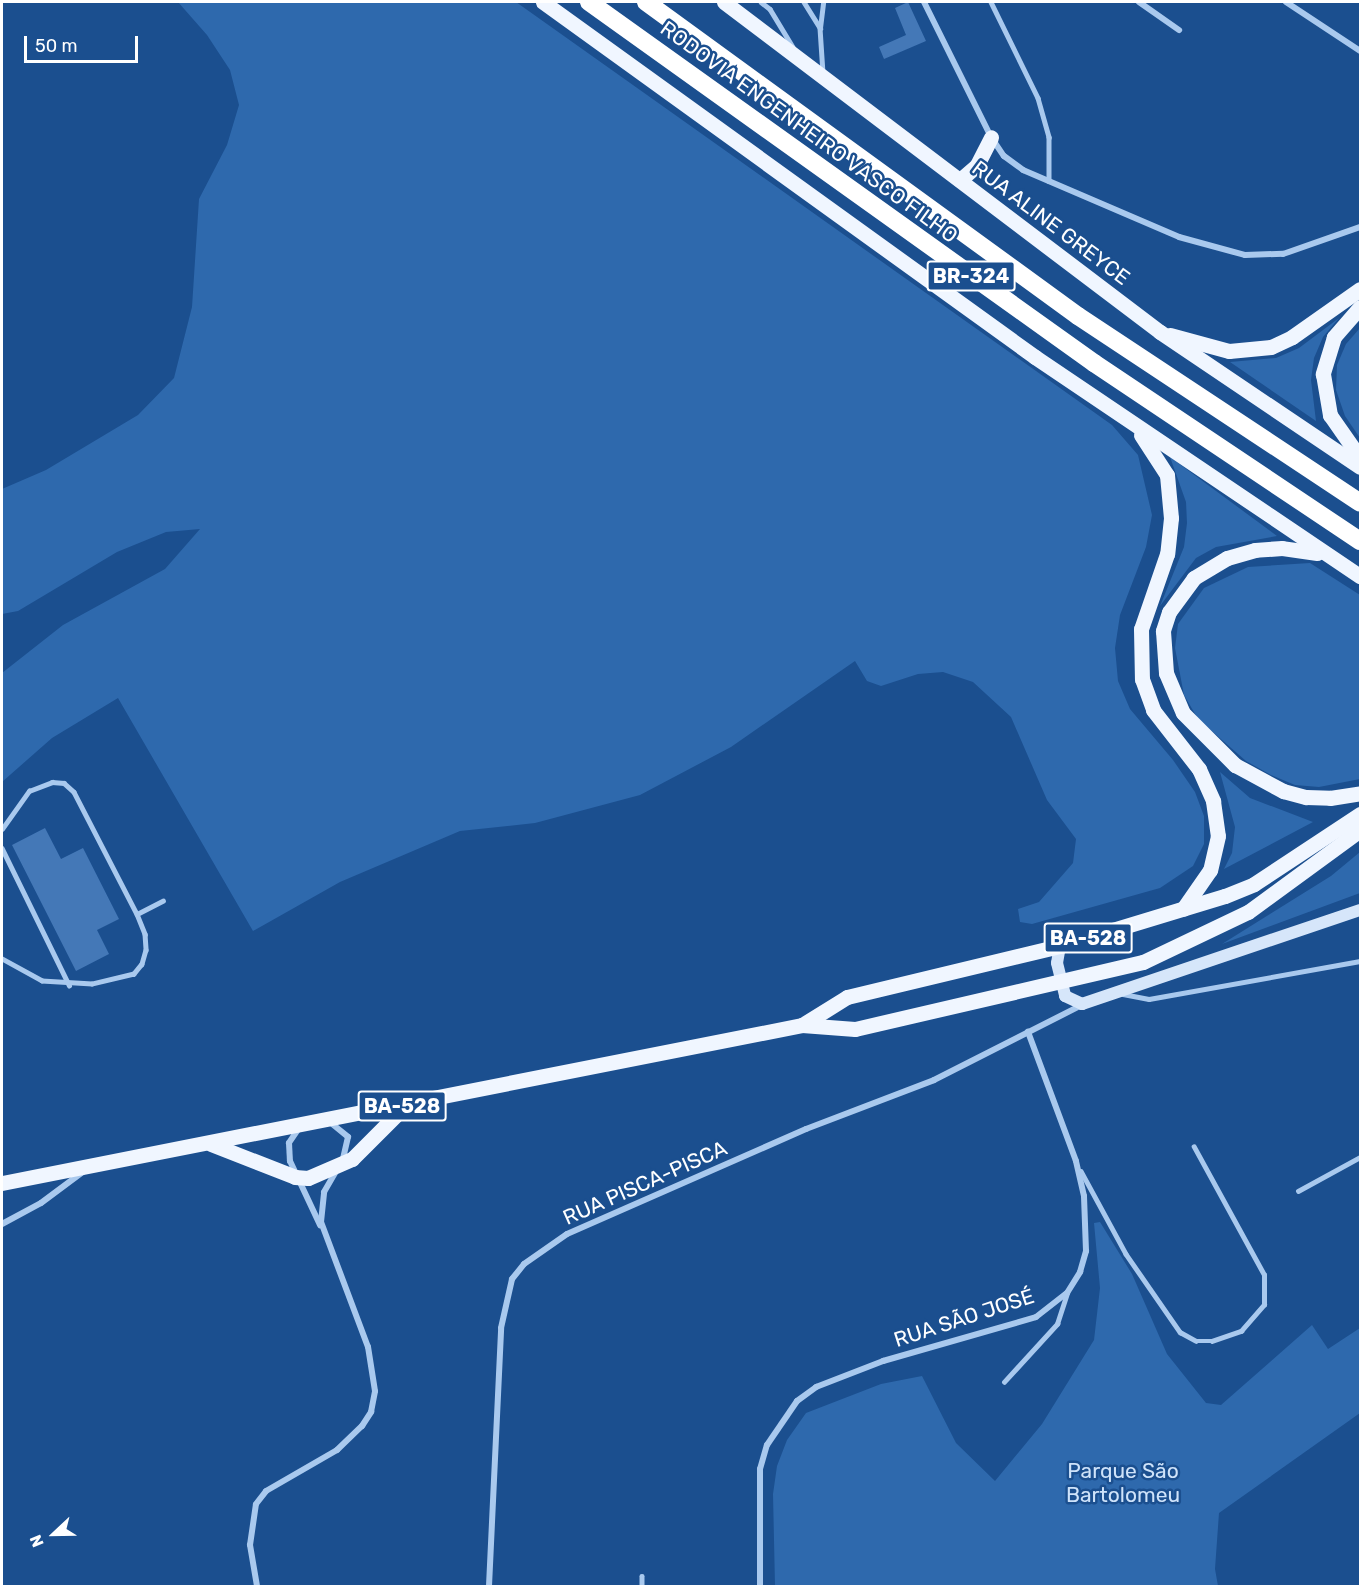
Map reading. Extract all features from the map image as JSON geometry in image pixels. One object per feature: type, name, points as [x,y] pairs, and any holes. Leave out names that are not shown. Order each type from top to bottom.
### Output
[{"type":"highway","name":"RODOVIA ENGENHEIRO VASCO FILHO","points":[[589,2],[1103,369],[1360,541]]},
{"type":"highway","name":"RODOVIA ENGENHEIRO VASCO FILHO","points":[[646,2],[1078,316],[1360,503]]},
{"type":"main road","points":[[543,2],[1118,412],[1323,554],[1360,576]]},
{"type":"main road","name":"RUA ALINE GREYCE","points":[[724,2],[1160,332],[1360,466]]},
{"type":"main road","points":[[960,180],[977,165],[991,138]]},
{"type":"main road","points":[[1160,332],[1229,351],[1271,347],[1292,337],[1360,289]]},
{"type":"main road","points":[[1360,307],[1334,338],[1323,374],[1330,416],[1360,458]]},
{"type":"main road","points":[[1118,412],[1148,441],[1159,458],[1167,475],[1170,498],[1167,554],[1141,629],[1142,679],[1153,710],[1200,769],[1216,818],[1218,836],[1210,870],[1183,909]]},
{"type":"main road","points":[[1323,554],[1282,548],[1255,550],[1227,558],[1194,578],[1169,612],[1163,631],[1166,674],[1184,713],[1235,765],[1283,791],[1330,798],[1360,793]]},
{"type":"main road","name":"BA-528","points":[[2,1183],[327,1122],[802,1025],[848,997],[1060,946],[1183,909],[1254,884],[1360,814]]},
{"type":"main road","points":[[802,1025],[855,1029],[1143,962],[1248,912],[1359,833]]},
{"type":"main road","points":[[208,1143],[295,1177],[308,1178],[339,1167],[366,1148],[406,1105]]},
{"type":"street","points":[[924,2],[991,138],[1004,156],[1050,181],[1179,237],[1245,255],[1283,254],[1360,227]]},
{"type":"street","points":[[1138,2],[1179,30]]},
{"type":"street","points":[[1286,2],[1360,51]]},
{"type":"street","points":[[1060,946],[1056,956],[1061,982],[1070,1001],[1082,1004],[1360,910]]},
{"type":"street","name":"RUA PISCA-PISCA","points":[[489,1587],[501,1328],[512,1279],[524,1264],[567,1234],[806,1129],[934,1080],[1082,1004]]},
{"type":"street","name":"RUA SÃO JOSÉ","points":[[760,1587],[760,1469],[767,1445],[797,1401],[816,1387],[883,1361],[1036,1317],[1067,1293],[1086,1251],[1084,1196],[1076,1161],[1028,1032]]},
{"type":"street","points":[[257,1587],[250,1545],[256,1504],[266,1491],[336,1450],[362,1426],[371,1412],[375,1391],[368,1347],[321,1222],[322,1202],[348,1151],[348,1137],[337,1124],[327,1122]]},
{"type":"street","points":[[301,1127],[289,1143],[295,1177],[326,1236]]},
{"type":"street","points":[[2,1224],[64,1188],[90,1166]]},
{"type":"lane","points":[[761,2],[770,9],[801,59]]},
{"type":"lane","points":[[804,2],[820,28]]},
{"type":"lane","points":[[823,2],[820,28],[823,76]]},
{"type":"lane","points":[[991,2],[1038,98],[1049,137],[1050,181]]},
{"type":"lane","points":[[2,829],[29,791],[52,782],[64,783],[74,792],[137,914],[145,934],[146,950],[142,964],[134,974],[112,981],[69,985],[42,981],[2,959]]},
{"type":"lane","points":[[2,848],[69,985]]},
{"type":"lane","points":[[137,914],[163,901]]},
{"type":"lane","points":[[1117,992],[1149,999],[1360,961]]},
{"type":"lane","points":[[1076,1161],[1126,1254],[1180,1332],[1196,1341],[1212,1341],[1241,1331],[1264,1305],[1264,1275],[1194,1147]]},
{"type":"lane","points":[[1298,1191],[1360,1157]]},
{"type":"lane","points":[[1004,1382],[1057,1324],[1067,1293]]},
{"type":"lane","points":[[642,1576],[642,1587]]},
{"type":"green space","points":[[178,2],[516,2],[1112,425],[1138,455],[1152,515],[1146,547],[1120,615],[1115,648],[1118,681],[1130,709],[1173,760],[1195,792],[1204,816],[1204,844],[1193,866],[1160,888],[1032,924],[1020,922],[1018,909],[1039,902],[1073,863],[1076,839],[1047,800],[1011,717],[973,682],[943,672],[918,674],[881,686],[867,681],[855,661],[731,747],[640,795],[535,823],[460,831],[340,882],[253,931],[118,698],[52,738],[2,782],[2,673],[63,625],[165,569],[200,529],[166,532],[117,552],[18,611],[2,614],[2,489],[46,470],[138,415],[174,378],[192,307],[199,199],[227,145],[239,105],[230,70],[207,35]]},
{"type":"green space","points":[[1339,318],[1323,337],[1314,358],[1311,380],[1316,421],[1230,362],[1276,358],[1299,348]]},
{"type":"green space","points":[[1360,328],[1360,438],[1345,416],[1336,390],[1337,365],[1346,344]]},
{"type":"green space","points":[[1170,457],[1277,536],[1216,547],[1196,558],[1160,606],[1184,547],[1187,523],[1186,502]]},
{"type":"green space","points":[[1310,563],[1360,595],[1360,779],[1319,787],[1295,785],[1246,761],[1198,719],[1184,695],[1175,648],[1178,624],[1204,588],[1248,567]]},
{"type":"green space","points":[[1220,772],[1250,798],[1313,822],[1224,869],[1232,853],[1235,827]]},
{"type":"green space","points":[[1360,852],[1360,893],[1222,944],[1331,876]]},
{"type":"green space","name":"Parque São Bartolomeu","points":[[1100,1222],[1132,1274],[1167,1354],[1206,1403],[1221,1405],[1312,1325],[1328,1349],[1360,1328],[1360,1413],[1219,1513],[1215,1569],[1218,1586],[775,1586],[773,1494],[777,1466],[787,1440],[806,1413],[881,1384],[922,1376],[956,1443],[995,1481],[1042,1424],[1094,1340],[1100,1288],[1094,1223]]},
{"type":"building","points":[[908,2],[926,41],[884,59],[879,47],[906,35],[895,8]]},
{"type":"building","points":[[45,828],[61,859],[83,848],[119,919],[97,930],[109,954],[76,971],[12,845]]}]
